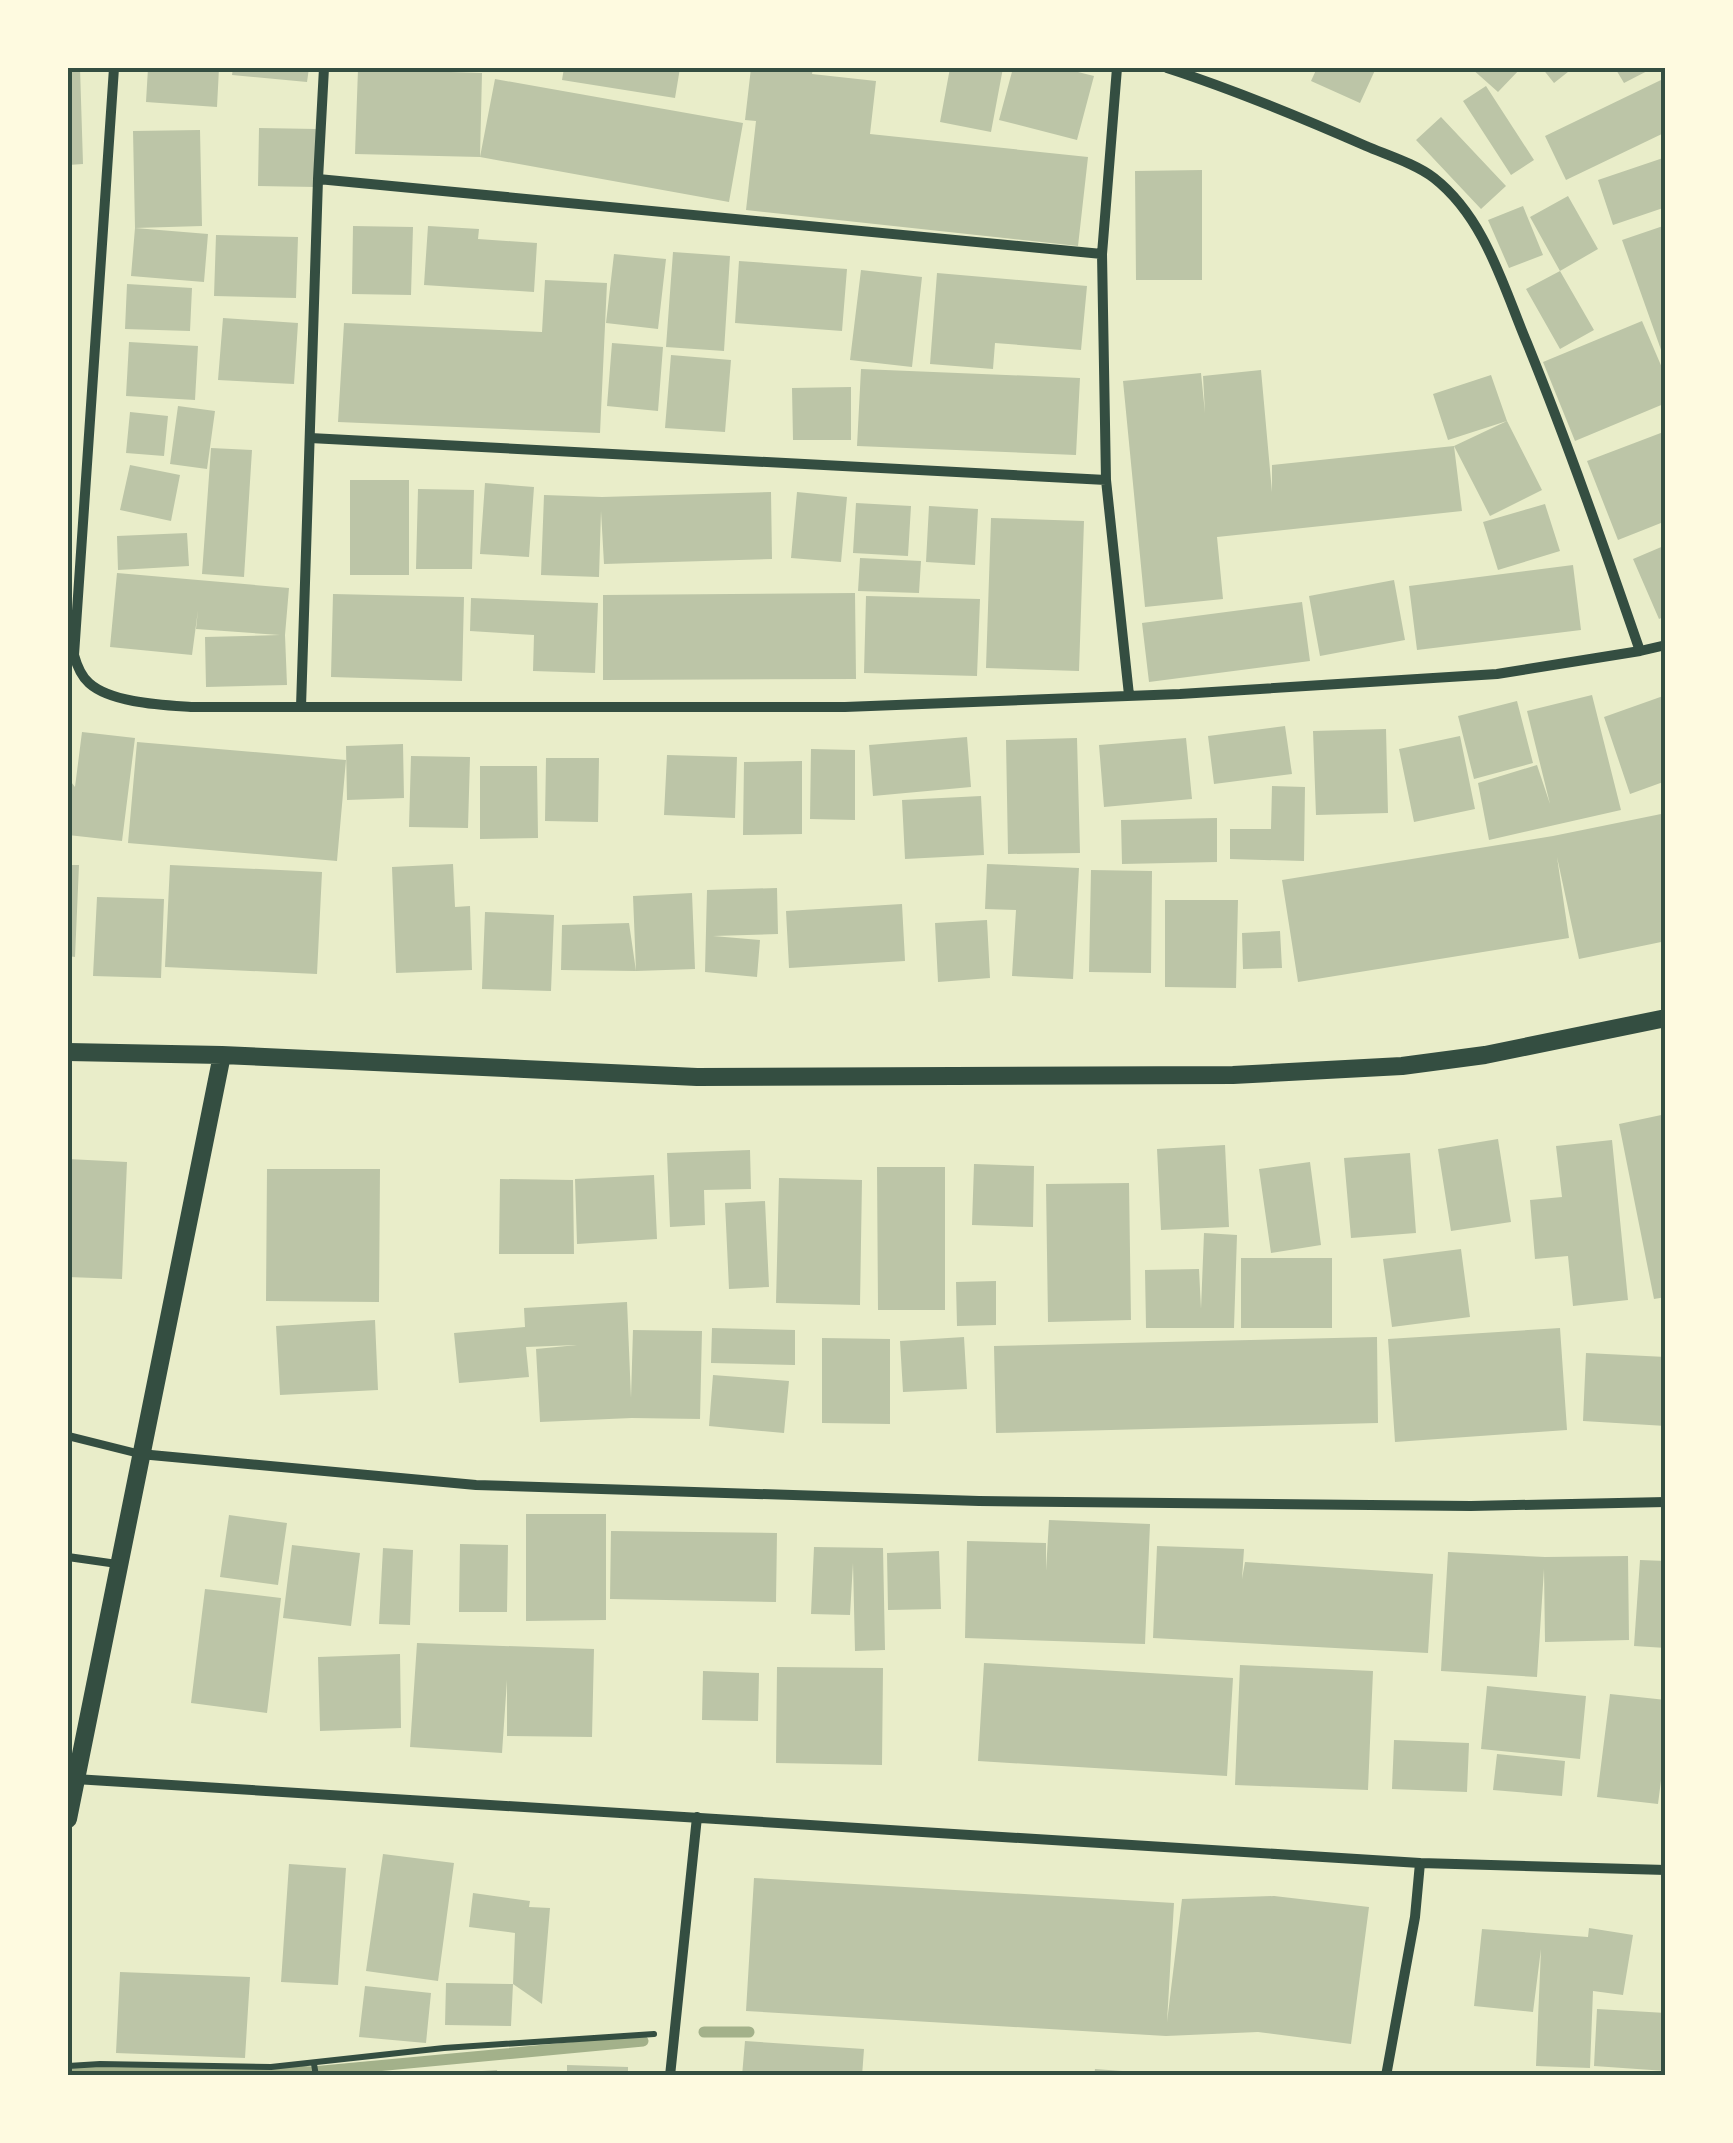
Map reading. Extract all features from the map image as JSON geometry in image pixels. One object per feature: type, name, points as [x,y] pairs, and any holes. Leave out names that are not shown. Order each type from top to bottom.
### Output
[{"type":"street","points":[[114,68],[74,655],[81,674],[100,690],[145,704],[191,707],[845,707],[1497,674],[1666,645]]},
{"type":"street","points":[[301,706],[324,68]]},
{"type":"street","points":[[1117,68],[1102,254],[1106,480],[1129,695]]},
{"type":"street","points":[[1166,68],[1226,87],[1378,151],[1432,176],[1458,200],[1479,230],[1542,381],[1640,651]]},
{"type":"street","points":[[318,179],[1102,254]]},
{"type":"street","points":[[310,438],[1106,480]]},
{"type":"street","points":[[68,1052],[222,1055],[697,1077],[1233,1075],[1402,1066],[1485,1055],[1666,1018]]},
{"type":"street","points":[[68,1819],[222,1055]]},
{"type":"street","points":[[140,1454],[476,1485],[631,1490],[1038,1502],[1471,1506],[1666,1502]]},
{"type":"street","points":[[75,1779],[1420,1863],[1666,1870]]},
{"type":"street","points":[[670,2076],[697,1818]]},
{"type":"street","points":[[1386,2076],[1415,1916],[1420,1863]]},
{"type":"lane","points":[[68,1436],[140,1454]]},
{"type":"lane","points":[[68,1557],[118,1564]]},
{"type":"path","points":[[68,2066],[271,2067],[444,2048],[675,2034]]},
{"type":"path","points":[[314,2064],[316,2076]]},
{"type":"building","points":[[68,68],[80,68],[83,164],[68,165]]},
{"type":"building","points":[[148,68],[219,68],[217,107],[146,102]]},
{"type":"building","points":[[233,68],[309,68],[307,82],[232,75]]},
{"type":"building","points":[[564,68],[680,68],[675,98],[562,80]]},
{"type":"building","points":[[751,68],[813,68],[812,74],[876,81],[870,134],[1088,157],[1078,246],[746,210],[756,121],[745,120]]},
{"type":"building","points":[[950,68],[1003,68],[991,132],[940,122]]},
{"type":"building","points":[[1013,68],[1062,68],[1094,76],[1077,140],[999,120]]},
{"type":"building","points":[[1317,68],[1376,68],[1360,103],[1311,81]]},
{"type":"building","points":[[1471,68],[1521,68],[1498,92]]},
{"type":"building","points":[[1542,68],[1573,68],[1554,83]]},
{"type":"building","points":[[1615,68],[1653,68],[1624,83]]},
{"type":"building","points":[[358,69],[482,73],[480,157],[355,154]]},
{"type":"building","points":[[495,79],[743,123],[729,202],[480,157]]},
{"type":"building","points":[[1661,80],[1666,90],[1666,132],[1566,180],[1545,136]]},
{"type":"building","points":[[1486,86],[1534,160],[1511,175],[1463,101]]},
{"type":"building","points":[[1441,117],[1506,186],[1481,209],[1416,140]]},
{"type":"building","points":[[259,128],[317,129],[316,187],[258,186]]},
{"type":"building","points":[[200,130],[202,226],[135,228],[133,131]]},
{"type":"building","points":[[1666,157],[1666,207],[1613,225],[1598,180]]},
{"type":"building","points":[[1202,170],[1202,280],[1136,280],[1135,171]]},
{"type":"building","points":[[1568,196],[1598,249],[1560,271],[1530,217]]},
{"type":"building","points":[[1523,206],[1543,255],[1509,268],[1488,220]]},
{"type":"building","points":[[1666,225],[1666,361],[1665,361],[1622,240]]},
{"type":"building","points":[[353,226],[413,227],[411,295],[352,294]]},
{"type":"building","points":[[428,226],[479,229],[478,239],[537,243],[534,292],[424,285]]},
{"type":"building","points":[[135,228],[208,234],[204,282],[131,276]]},
{"type":"building","points":[[216,235],[298,237],[296,298],[214,296]]},
{"type":"building","points":[[673,252],[730,256],[724,351],[666,347]]},
{"type":"building","points":[[614,254],[666,259],[658,329],[606,323]]},
{"type":"building","points":[[739,261],[847,269],[842,331],[735,323]]},
{"type":"building","points":[[861,270],[922,277],[912,367],[850,360]]},
{"type":"building","points":[[1560,271],[1594,330],[1560,349],[1526,289]]},
{"type":"building","points":[[937,273],[1087,286],[1081,350],[995,343],[993,369],[930,364]]},
{"type":"building","points":[[545,280],[607,283],[600,433],[338,422],[344,323],[542,332]]},
{"type":"building","points":[[127,284],[192,288],[190,331],[125,329]]},
{"type":"building","points":[[223,318],[298,323],[294,384],[218,380]]},
{"type":"building","points":[[1642,321],[1666,377],[1666,403],[1575,441],[1543,362]]},
{"type":"building","points":[[129,342],[198,346],[195,400],[126,396]]},
{"type":"building","points":[[612,343],[663,347],[658,411],[607,406]]},
{"type":"building","points":[[671,355],[731,360],[725,432],[665,428]]},
{"type":"building","points":[[861,369],[1080,378],[1076,455],[857,446]]},
{"type":"building","points":[[1261,370],[1272,492],[1272,465],[1454,446],[1462,511],[1217,537],[1223,599],[1145,607],[1123,381],[1201,373],[1205,413],[1203,376]]},
{"type":"building","points":[[1491,375],[1507,421],[1448,440],[1433,394]]},
{"type":"building","points":[[851,387],[851,440],[793,440],[792,388]]},
{"type":"building","points":[[178,406],[215,411],[207,469],[170,464]]},
{"type":"building","points":[[130,412],[168,416],[164,456],[126,453]]},
{"type":"building","points":[[1507,421],[1542,490],[1490,516],[1454,446]]},
{"type":"building","points":[[1666,431],[1666,521],[1618,540],[1587,461]]},
{"type":"building","points":[[211,448],[252,450],[244,577],[202,574]]},
{"type":"building","points":[[130,465],[180,475],[171,521],[120,510]]},
{"type":"building","points":[[350,480],[409,480],[409,575],[350,575]]},
{"type":"building","points":[[485,483],[534,487],[529,557],[480,554]]},
{"type":"building","points":[[418,489],[474,490],[472,569],[416,569]]},
{"type":"building","points":[[771,492],[772,559],[604,564],[601,511],[599,577],[541,575],[544,495]]},
{"type":"building","points":[[797,492],[847,497],[841,562],[791,558]]},
{"type":"building","points":[[856,503],[911,506],[908,556],[853,553]]},
{"type":"building","points":[[1545,504],[1560,551],[1498,570],[1483,522]]},
{"type":"building","points":[[929,506],[978,509],[975,565],[926,562]]},
{"type":"building","points":[[991,518],[1084,521],[1079,671],[986,668]]},
{"type":"building","points":[[187,533],[189,566],[118,570],[117,536]]},
{"type":"building","points":[[1666,545],[1666,616],[1659,619],[1633,559]]},
{"type":"building","points":[[860,558],[921,561],[919,593],[858,591]]},
{"type":"building","points":[[1573,565],[1581,630],[1417,650],[1409,586]]},
{"type":"building","points":[[117,573],[289,588],[285,635],[287,685],[206,687],[205,637],[280,635],[196,629],[198,610],[192,655],[110,647]]},
{"type":"building","points":[[1394,580],[1405,640],[1320,656],[1309,596]]},
{"type":"building","points":[[855,593],[856,679],[603,680],[603,595]]},
{"type":"building","points":[[333,594],[464,597],[462,681],[331,677]]},
{"type":"building","points":[[866,596],[980,599],[977,676],[864,673]]},
{"type":"building","points":[[471,598],[598,603],[595,673],[533,671],[534,635],[470,631]]},
{"type":"building","points":[[1302,602],[1310,661],[1149,682],[1142,623]]},
{"type":"building","points":[[1592,695],[1621,810],[1489,840],[1478,783],[1537,765],[1550,804],[1527,711]]},
{"type":"building","points":[[1666,695],[1666,781],[1630,794],[1604,717]]},
{"type":"building","points":[[1517,701],[1533,763],[1474,779],[1458,716]]},
{"type":"building","points":[[1285,726],[1292,774],[1214,784],[1208,736]]},
{"type":"building","points":[[1386,729],[1388,813],[1316,815],[1313,731]]},
{"type":"building","points":[[82,732],[135,738],[122,841],[68,835],[68,778],[75,787]]},
{"type":"building","points":[[1460,736],[1475,809],[1414,822],[1399,749]]},
{"type":"building","points":[[967,737],[971,787],[873,796],[869,745]]},
{"type":"building","points":[[1077,738],[1080,853],[1008,854],[1006,740]]},
{"type":"building","points":[[1186,738],[1192,799],[1104,807],[1099,745]]},
{"type":"building","points":[[137,742],[346,760],[337,861],[128,843]]},
{"type":"building","points":[[403,744],[404,798],[347,800],[346,746]]},
{"type":"building","points":[[811,749],[855,750],[855,820],[810,819]]},
{"type":"building","points":[[667,755],[737,757],[735,818],[664,815]]},
{"type":"building","points":[[411,756],[470,757],[468,828],[409,827]]},
{"type":"building","points":[[546,758],[599,758],[598,822],[545,821]]},
{"type":"building","points":[[802,761],[802,834],[743,835],[744,762]]},
{"type":"building","points":[[480,766],[537,766],[538,838],[480,839]]},
{"type":"building","points":[[1272,786],[1305,787],[1304,861],[1230,859],[1230,829],[1271,829]]},
{"type":"building","points":[[981,796],[984,855],[905,859],[902,800]]},
{"type":"building","points":[[1666,813],[1666,941],[1579,959],[1557,857],[1569,938],[1298,982],[1282,880],[1553,836]]},
{"type":"building","points":[[1217,818],[1217,862],[1122,864],[1121,820]]},
{"type":"building","points":[[453,864],[455,907],[470,906],[472,970],[396,973],[392,867]]},
{"type":"building","points":[[987,864],[1079,868],[1073,979],[1012,976],[1016,910],[985,909]]},
{"type":"building","points":[[68,865],[79,865],[75,957],[68,956]]},
{"type":"building","points":[[170,865],[322,872],[317,974],[165,967]]},
{"type":"building","points":[[1091,870],[1152,871],[1151,973],[1089,972]]},
{"type":"building","points":[[777,888],[778,934],[713,936],[760,940],[757,977],[705,972],[707,890]]},
{"type":"building","points":[[692,893],[695,969],[636,971],[633,896]]},
{"type":"building","points":[[97,897],[164,899],[161,978],[93,976]]},
{"type":"building","points":[[1165,900],[1238,900],[1236,988],[1165,987]]},
{"type":"building","points":[[902,904],[905,961],[789,968],[786,911]]},
{"type":"building","points":[[485,912],[554,915],[551,991],[482,989]]},
{"type":"building","points":[[987,920],[990,978],[938,982],[935,923]]},
{"type":"building","points":[[629,923],[636,971],[561,970],[562,925]]},
{"type":"building","points":[[1280,931],[1282,968],[1243,969],[1242,933]]},
{"type":"building","points":[[1666,1114],[1666,1297],[1654,1299],[1619,1124]]},
{"type":"building","points":[[1498,1139],[1511,1222],[1451,1231],[1438,1149]]},
{"type":"building","points":[[1612,1140],[1628,1300],[1573,1306],[1568,1256],[1535,1259],[1530,1200],[1562,1197],[1556,1146]]},
{"type":"building","points":[[1225,1145],[1229,1227],[1161,1230],[1157,1149]]},
{"type":"building","points":[[750,1150],[751,1189],[704,1190],[705,1225],[670,1227],[667,1153]]},
{"type":"building","points":[[1410,1153],[1416,1233],[1351,1238],[1344,1158]]},
{"type":"building","points":[[68,1159],[127,1162],[122,1279],[68,1277]]},
{"type":"building","points":[[1310,1162],[1321,1245],[1271,1253],[1259,1169]]},
{"type":"building","points":[[974,1164],[1034,1166],[1033,1227],[972,1225]]},
{"type":"building","points":[[877,1167],[945,1167],[945,1310],[878,1310]]},
{"type":"building","points":[[267,1169],[380,1169],[379,1302],[266,1301]]},
{"type":"building","points":[[654,1175],[657,1239],[577,1244],[575,1179]]},
{"type":"building","points":[[779,1178],[862,1180],[860,1305],[776,1303]]},
{"type":"building","points":[[500,1179],[573,1180],[574,1254],[499,1254]]},
{"type":"building","points":[[1129,1183],[1131,1320],[1048,1322],[1046,1184]]},
{"type":"building","points":[[765,1201],[769,1287],[729,1289],[725,1203]]},
{"type":"building","points":[[1204,1233],[1237,1235],[1234,1328],[1146,1328],[1145,1270],[1199,1269],[1201,1309]]},
{"type":"building","points":[[1461,1249],[1470,1317],[1392,1327],[1383,1259]]},
{"type":"building","points":[[1241,1258],[1332,1258],[1332,1328],[1241,1328]]},
{"type":"building","points":[[996,1281],[996,1325],[957,1326],[956,1282]]},
{"type":"building","points":[[627,1302],[631,1398],[633,1330],[702,1331],[700,1419],[540,1422],[536,1349],[577,1345],[526,1347],[529,1377],[459,1383],[454,1333],[525,1327],[524,1308]]},
{"type":"building","points":[[375,1320],[378,1390],[280,1395],[276,1326]]},
{"type":"building","points":[[712,1328],[795,1330],[795,1365],[711,1363]]},
{"type":"building","points":[[1560,1328],[1567,1430],[1395,1442],[1388,1339]]},
{"type":"building","points":[[964,1337],[967,1389],[903,1392],[900,1341]]},
{"type":"building","points":[[1377,1337],[1378,1423],[996,1433],[994,1346]]},
{"type":"building","points":[[822,1338],[890,1339],[890,1424],[822,1423]]},
{"type":"building","points":[[1586,1353],[1666,1357],[1666,1426],[1583,1421]]},
{"type":"building","points":[[713,1375],[789,1381],[784,1433],[709,1426]]},
{"type":"building","points":[[526,1514],[606,1514],[606,1620],[526,1621]]},
{"type":"building","points":[[229,1515],[287,1523],[278,1585],[220,1577]]},
{"type":"building","points":[[1049,1520],[1150,1524],[1145,1644],[965,1638],[967,1541],[1046,1543],[1046,1571]]},
{"type":"building","points":[[611,1531],[777,1533],[776,1602],[610,1599]]},
{"type":"building","points":[[460,1544],[508,1545],[507,1612],[459,1612]]},
{"type":"building","points":[[292,1545],[360,1553],[351,1626],[283,1618]]},
{"type":"building","points":[[1157,1546],[1244,1549],[1242,1579],[1245,1562],[1433,1574],[1428,1653],[1153,1638]]},
{"type":"building","points":[[814,1547],[883,1548],[885,1650],[855,1651],[853,1563],[850,1615],[811,1614]]},
{"type":"building","points":[[383,1548],[413,1550],[410,1625],[379,1624]]},
{"type":"building","points":[[939,1551],[941,1609],[888,1610],[887,1553]]},
{"type":"building","points":[[1448,1552],[1628,1556],[1629,1640],[1545,1642],[1544,1569],[1537,1677],[1441,1671]]},
{"type":"building","points":[[1640,1560],[1666,1561],[1666,1648],[1634,1646]]},
{"type":"building","points":[[205,1589],[281,1598],[267,1713],[191,1703]]},
{"type":"building","points":[[417,1643],[594,1649],[592,1737],[507,1736],[507,1680],[502,1753],[410,1747]]},
{"type":"building","points":[[400,1654],[401,1728],[320,1731],[318,1657]]},
{"type":"building","points":[[984,1663],[1233,1678],[1227,1776],[978,1761]]},
{"type":"building","points":[[1240,1665],[1373,1671],[1368,1790],[1235,1785]]},
{"type":"building","points":[[777,1667],[883,1668],[882,1765],[776,1763]]},
{"type":"building","points":[[703,1671],[759,1673],[758,1721],[702,1720]]},
{"type":"building","points":[[1487,1686],[1586,1696],[1580,1759],[1481,1749]]},
{"type":"building","points":[[1610,1694],[1666,1700],[1666,1742],[1658,1804],[1597,1797]]},
{"type":"building","points":[[1394,1740],[1469,1743],[1467,1792],[1392,1789]]},
{"type":"building","points":[[1497,1754],[1565,1761],[1562,1796],[1493,1790]]},
{"type":"building","points":[[383,1854],[454,1863],[438,1981],[366,1971]]},
{"type":"building","points":[[289,1864],[346,1868],[338,1985],[281,1982]]},
{"type":"building","points":[[754,1878],[1174,1903],[1167,2022],[1182,1899],[1274,1896],[1369,1907],[1351,2044],[1258,2032],[1166,2036],[746,2011]]},
{"type":"building","points":[[473,1893],[530,1901],[529,1907],[550,1908],[542,2004],[513,1984],[515,1933],[469,1927]]},
{"type":"building","points":[[1589,1928],[1633,1935],[1623,1995],[1593,1991],[1590,2068],[1536,2066],[1541,1949],[1533,2012],[1474,2006],[1482,1929],[1588,1937]]},
{"type":"building","points":[[120,1972],[250,1977],[245,2058],[116,2053]]},
{"type":"building","points":[[446,1983],[513,1984],[511,2026],[445,2025]]},
{"type":"building","points":[[365,1986],[431,1993],[426,2043],[359,2037]]},
{"type":"building","points":[[1597,2009],[1666,2013],[1666,2071],[1594,2066]]},
{"type":"building","points":[[745,2041],[864,2049],[862,2076],[742,2076]]},
{"type":"building","points":[[567,2065],[628,2067],[628,2076],[567,2076]]},
{"type":"building","points":[[1095,2069],[1149,2073],[1094,2076]]},
{"type":"building","points":[[497,2070],[498,2076],[452,2076],[452,2073]]},
{"type":"waterway","points":[[704,2032],[749,2032]]},
{"type":"waterway","points":[[68,2072],[312,2072],[643,2041]]}]
